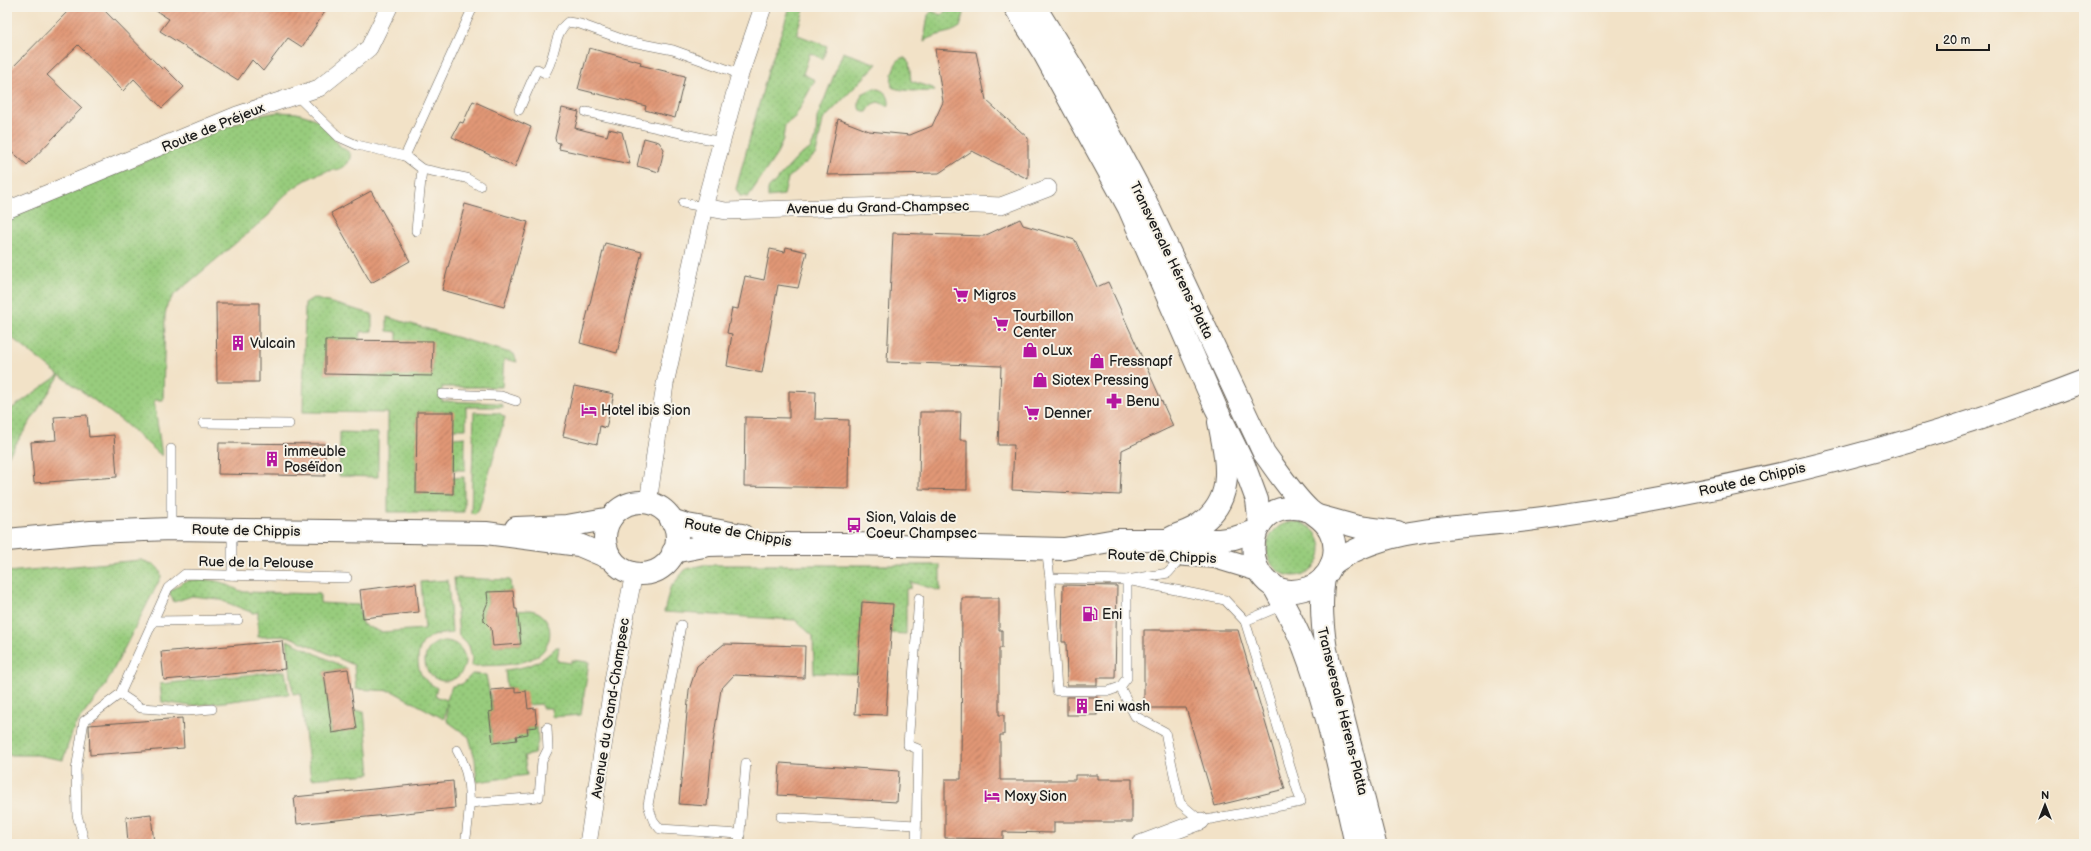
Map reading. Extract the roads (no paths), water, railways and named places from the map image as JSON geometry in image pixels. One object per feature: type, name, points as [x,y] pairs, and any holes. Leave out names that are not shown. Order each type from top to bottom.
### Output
[{"type":"street","name":"Route de Préjeux","points":[[7,210],[237,115],[319,88],[369,48],[388,7]]},
{"type":"street","points":[[648,503],[665,384],[704,207],[740,74],[763,7]]},
{"type":"street","name":"Transversale Hérens-Platta","points":[[1015,7],[1045,54],[1128,208],[1216,408],[1244,465],[1257,500],[1258,528]]},
{"type":"street","name":"Transversale Hérens-Platta","points":[[1035,7],[1088,95],[1146,202],[1264,453],[1284,481],[1314,513]]},
{"type":"street","name":"Avenue du Grand-Champsec","points":[[704,207],[726,210],[954,204],[1002,206],[1048,188]]},
{"type":"street","name":"Route de Chippis","points":[[1328,571],[1356,550],[1411,533],[1558,516],[1671,497],[1753,480],[1914,438],[2033,400],[2084,381]]},
{"type":"street","points":[[1168,540],[1203,522],[1219,505],[1224,493],[1227,481],[1227,470],[1216,408]]},
{"type":"street","points":[[648,503],[664,511],[672,520],[676,536],[674,552],[666,563],[656,570],[645,573],[634,573],[625,570],[612,559],[607,550],[605,539],[606,528],[611,518],[628,505],[648,503]]},
{"type":"street","points":[[1296,508],[1314,513],[1328,526],[1334,538],[1335,553],[1328,571],[1314,585],[1302,589],[1285,589],[1265,578],[1252,551],[1258,528],[1270,515],[1283,509],[1296,508]]},
{"type":"street","name":"Route de Chippis","points":[[1314,513],[1358,527],[1411,533]]},
{"type":"street","name":"Route de Chippis","points":[[486,533],[525,527],[567,526],[611,518]]},
{"type":"street","name":"Route de Chippis","points":[[672,520],[704,528],[805,543]]},
{"type":"street","name":"Route de Chippis","points":[[1055,549],[1116,540],[1220,540],[1234,538],[1258,528]]},
{"type":"street","name":"Route de Chippis","points":[[7,540],[92,532],[171,529],[486,533],[579,545],[612,559]]},
{"type":"street","name":"Route de Chippis","points":[[674,552],[709,546],[805,543],[1055,549],[1083,553],[1185,554],[1215,556],[1265,578]]},
{"type":"street","name":"Transversale Hérens-Platta","points":[[1328,571],[1322,590],[1321,622],[1326,650],[1375,844]]},
{"type":"street","name":"Avenue du Grand-Champsec","points":[[588,844],[614,675],[634,573]]},
{"type":"street","name":"Transversale Hérens-Platta","points":[[1265,578],[1296,628],[1306,651],[1322,704],[1356,844]]},
{"type":"street","points":[[1140,844],[1201,821]]},
{"type":"lane","points":[[405,156],[473,7]]},
{"type":"lane","points":[[519,110],[537,69],[545,73],[549,67],[561,27],[568,22],[580,24],[627,41],[673,50],[740,74]]},
{"type":"lane","points":[[296,95],[339,137],[357,145],[405,156],[422,169],[466,178],[480,186]]},
{"type":"lane","points":[[586,112],[721,142]]},
{"type":"lane","points":[[416,232],[422,169]]},
{"type":"lane","points":[[683,203],[704,207]]},
{"type":"lane","points":[[442,394],[501,396],[516,401]]},
{"type":"lane","points":[[203,423],[289,424]]},
{"type":"lane","points":[[171,449],[171,529]]},
{"type":"lane","points":[[232,529],[232,575]]},
{"type":"lane","points":[[1055,549],[1050,578],[1057,691],[1109,691],[1120,687],[1128,678],[1128,580]]},
{"type":"lane","points":[[1128,580],[1168,572],[1185,554]]},
{"type":"lane","name":"Rue de la Pelouse","points":[[85,844],[77,815],[76,770],[84,721],[120,694],[168,588],[185,574],[347,578]]},
{"type":"lane","points":[[1050,578],[1128,580],[1225,600],[1245,620],[1301,802],[1201,821],[1180,803],[1166,732],[1135,716],[1120,687]]},
{"type":"lane","points":[[916,844],[918,749],[908,745],[919,598]]},
{"type":"lane","points":[[1245,620],[1283,605]]},
{"type":"lane","points":[[153,621],[238,620]]},
{"type":"lane","points":[[681,626],[648,805],[653,820],[660,829],[740,834]]},
{"type":"lane","points":[[120,694],[141,708],[187,711],[212,709]]},
{"type":"lane","points":[[470,803],[539,797],[542,761],[548,749],[548,727]]},
{"type":"lane","points":[[457,750],[462,760],[468,783],[470,803],[470,814],[465,844]]},
{"type":"lane","points":[[739,844],[746,763]]},
{"type":"lane","points":[[781,817],[916,825]]},
{"type":"place","name":"Migros","points":[[961,295]]},
{"type":"place","name":"Tourbillon Center","points":[[1001,324]]},
{"type":"place","name":"Vulcain","points":[[238,343]]},
{"type":"place","name":"oLux","points":[[1030,350]]},
{"type":"place","name":"Fressnapf","points":[[1097,361]]},
{"type":"place","name":"Siotex Pressing","points":[[1040,380]]},
{"type":"place","name":"Benu","points":[[1114,401]]},
{"type":"place","name":"Hotel ibis Sion","points":[[589,410]]},
{"type":"place","name":"Denner","points":[[1032,413]]},
{"type":"place","name":"immeuble Poséïdon","points":[[272,459]]},
{"type":"place","name":"Sion, Valais de Coeur Champsec","points":[[854,525]]},
{"type":"place","name":"Eni","points":[[1090,614]]},
{"type":"place","name":"Eni wash","points":[[1082,706]]},
{"type":"place","name":"Moxy Sion","points":[[992,796]]}]
